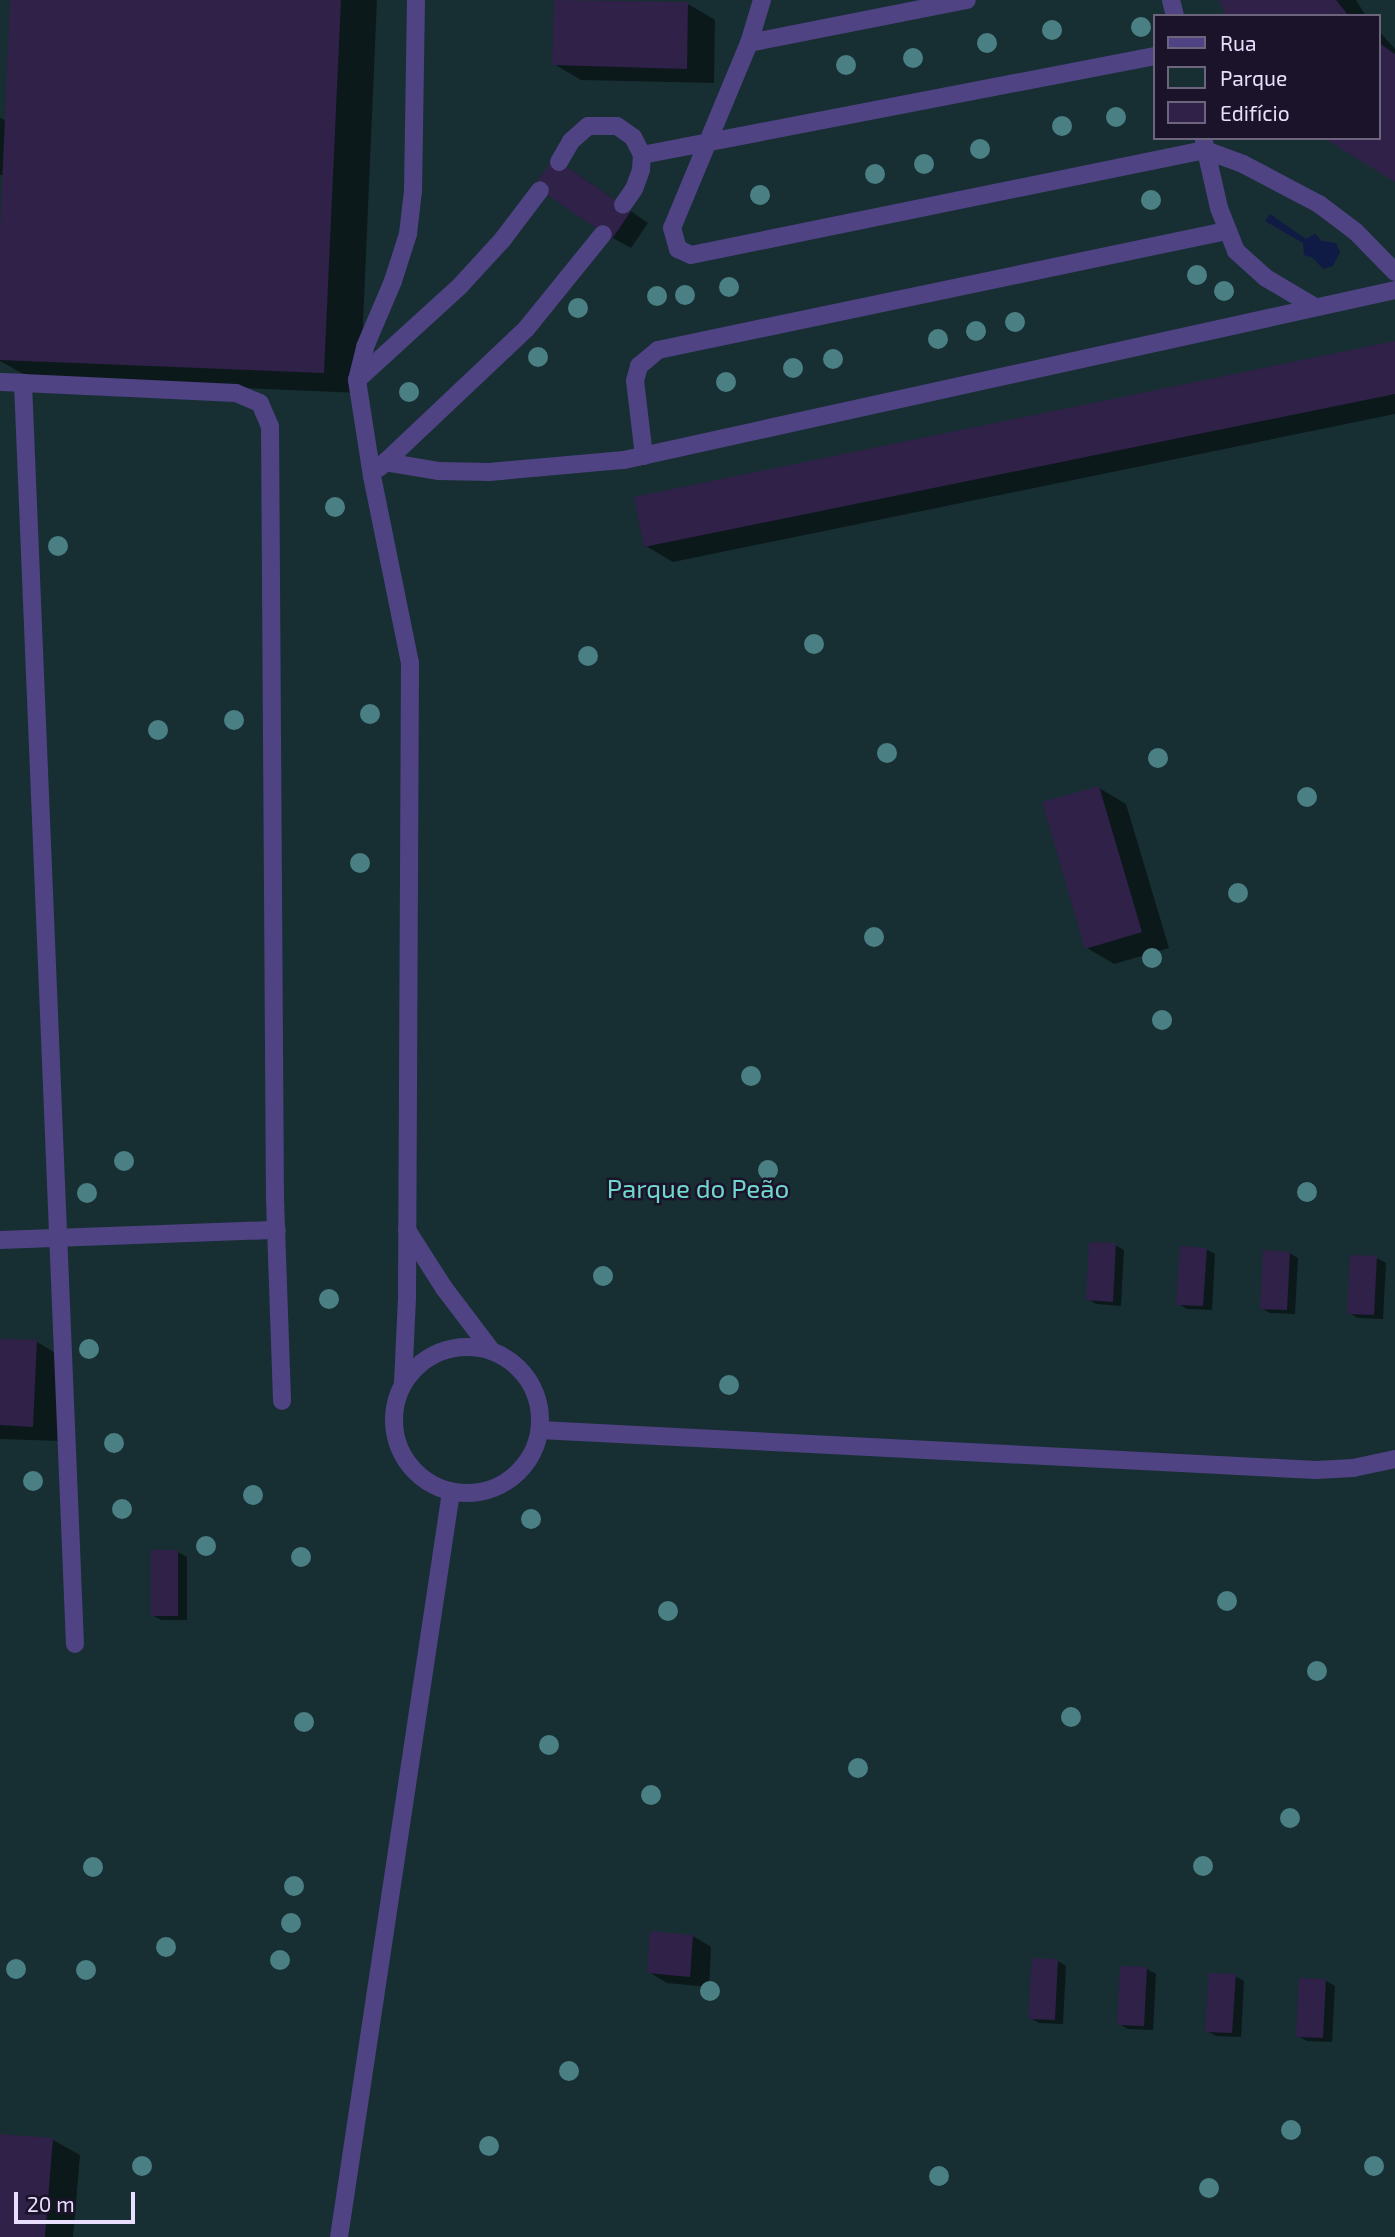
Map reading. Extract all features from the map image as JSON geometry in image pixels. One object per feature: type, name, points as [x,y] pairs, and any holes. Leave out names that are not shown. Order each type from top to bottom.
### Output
[{"type":"street","points":[[403,1383],[419,1364],[442,1351],[466,1346],[491,1350],[513,1363],[530,1381],[539,1405],[540,1430],[533,1453],[518,1474],[496,1488],[474,1493],[451,1492],[430,1483],[412,1469],[399,1449],[394,1416],[403,1383],[407,1230],[410,663],[372,476],[357,380],[365,347],[393,281],[408,234],[413,191],[416,0]]},
{"type":"street","points":[[762,0],[750,43],[672,228],[678,249],[691,255],[1204,144],[1319,204],[1356,232],[1395,272]]},
{"type":"street","points":[[750,43],[967,0]]},
{"type":"street","points":[[642,155],[1154,56]]},
{"type":"street","points":[[559,162],[571,141],[588,126],[617,126],[633,138],[642,155],[641,170],[634,189],[623,205]]},
{"type":"street","points":[[1204,144],[1226,231],[1236,251],[1250,267],[1315,307]]},
{"type":"street","points":[[357,380],[460,286],[503,239],[540,190]]},
{"type":"street","points":[[644,456],[635,382],[639,366],[658,350],[1226,231]]},
{"type":"street","points":[[372,476],[526,329],[603,234]]},
{"type":"street","points":[[385,462],[439,471],[489,472],[644,456],[1395,290]]},
{"type":"street","points":[[0,382],[236,393],[260,404],[270,426],[277,1230],[282,1401]]},
{"type":"street","points":[[23,383],[75,1644]]},
{"type":"street","points":[[0,1240],[277,1230]]},
{"type":"street","points":[[407,1230],[444,1288],[491,1350]]},
{"type":"street","points":[[540,1430],[1316,1470],[1353,1468],[1395,1459]]},
{"type":"street","points":[[339,2237],[451,1492]]},
{"type":"green space","name":"Parque do Peão","points":[[0,0],[1395,0],[1395,2237],[0,2237]]},
{"type":"water","points":[[1270,214],[1306,239],[1315,234],[1322,241],[1336,243],[1340,252],[1333,266],[1323,269],[1313,258],[1304,255],[1303,243],[1265,221]]},
{"type":"building","points":[[10,0],[341,0],[324,373],[0,360],[0,233]]},
{"type":"building","points":[[554,0],[688,2],[687,69],[552,65]]},
{"type":"building","points":[[1219,0],[1336,0],[1347,14],[1225,14]]},
{"type":"building","points":[[1381,44],[1395,54],[1395,182],[1327,140],[1381,140]]},
{"type":"building","points":[[554,158],[631,211],[612,239],[534,186]]},
{"type":"building","points":[[1395,341],[1395,394],[644,547],[634,497]]},
{"type":"building","points":[[1099,786],[1142,932],[1085,949],[1042,802]]},
{"type":"building","points":[[1089,1242],[1116,1243],[1113,1302],[1086,1300]]},
{"type":"building","points":[[1180,1246],[1207,1248],[1203,1306],[1176,1305]]},
{"type":"building","points":[[1263,1250],[1290,1252],[1287,1310],[1260,1309]]},
{"type":"building","points":[[1350,1255],[1377,1256],[1374,1315],[1347,1314]]},
{"type":"building","points":[[0,1339],[37,1340],[33,1427],[0,1425]]},
{"type":"building","points":[[151,1550],[178,1550],[178,1616],[151,1616]]},
{"type":"building","points":[[650,1931],[693,1935],[690,1977],[647,1973]]},
{"type":"building","points":[[1032,1958],[1058,1959],[1055,2020],[1028,2019]]},
{"type":"building","points":[[1120,1966],[1147,1967],[1144,2026],[1117,2025]]},
{"type":"building","points":[[1209,1973],[1236,1974],[1232,2033],[1205,2032]]},
{"type":"building","points":[[1299,1978],[1326,1979],[1323,2038],[1296,2037]]},
{"type":"building","points":[[0,2134],[53,2138],[45,2237],[0,2237]]}]
